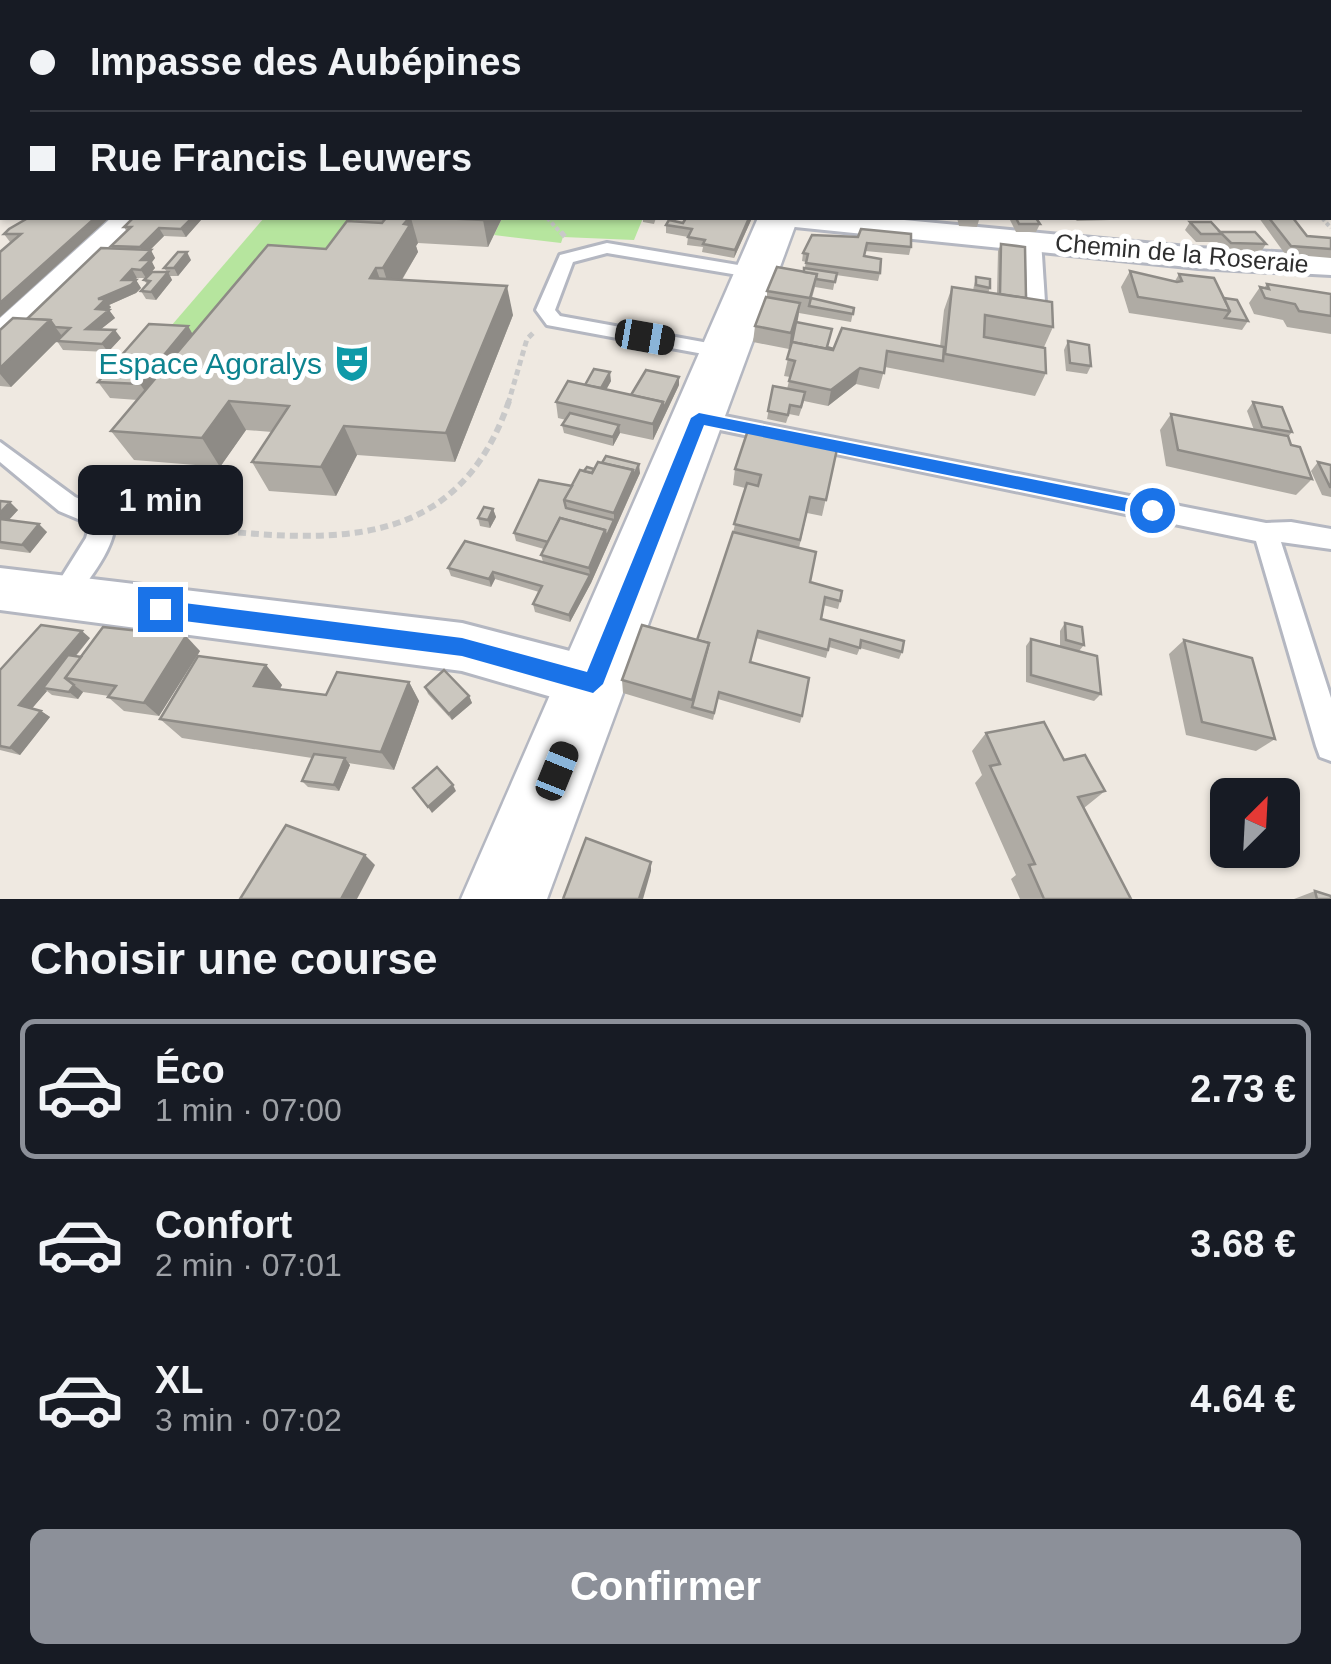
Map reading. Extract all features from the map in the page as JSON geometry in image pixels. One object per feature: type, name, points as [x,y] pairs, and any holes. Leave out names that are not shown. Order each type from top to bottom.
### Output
[{"type":"street","points":[[0,338],[126,220]]},
{"type":"street","name":"Chemin de la Roseraie","points":[[817,220],[1198,258],[1331,266]]},
{"type":"street","points":[[504,899],[767,245]]},
{"type":"street","points":[[0,589],[462,647],[593,684]]},
{"type":"lane","points":[[1033,240],[1037,318]]},
{"type":"lane","points":[[726,352],[554,321],[545,310],[566,259],[584,252],[607,248],[767,245]]},
{"type":"lane","points":[[699,418],[1266,533],[1331,539]]},
{"type":"lane","points":[[0,450],[67,504],[102,519],[98,541],[62,597]]},
{"type":"lane","points":[[1266,533],[1331,746]]},
{"type":"path","points":[[212,530],[276,536],[344,536],[398,523],[443,502],[479,465],[508,408],[527,339],[550,316]]},
{"type":"green space","points":[[262,220],[375,220],[196,343],[159,340]]},
{"type":"green space","points":[[501,220],[642,220],[634,240],[563,237],[561,243],[494,235]]},
{"type":"building","points":[[25,220],[93,220],[0,303],[0,252],[21,234],[4,234]]},
{"type":"building","points":[[131,220],[190,220],[181,229],[159,228],[140,247],[111,246],[131,227],[124,227]]},
{"type":"building","name":"Espace Agoralys","points":[[407,220],[404,224],[410,225],[383,268],[376,268],[370,278],[507,286],[446,433],[344,426],[321,467],[252,462],[289,406],[229,401],[202,438],[111,431],[268,245],[326,249],[347,221]]},
{"type":"building","points":[[669,220],[683,223],[748,220],[735,250],[703,244],[705,240],[688,237],[692,229],[666,225]]},
{"type":"building","points":[[1017,220],[1037,220],[1040,224],[1019,224]]},
{"type":"building","points":[[1271,220],[1295,220],[1307,236],[1331,238],[1331,249],[1291,246]]},
{"type":"building","points":[[1190,222],[1211,222],[1222,234],[1201,234]]},
{"type":"building","points":[[861,229],[911,234],[911,247],[867,243],[864,256],[881,259],[880,273],[806,263],[808,254],[803,253],[812,235],[858,237]]},
{"type":"building","points":[[1220,232],[1255,232],[1266,244],[1231,243]]},
{"type":"building","points":[[1001,244],[1025,247],[1026,298],[1000,294]]},
{"type":"building","points":[[101,248],[151,250],[141,260],[151,260],[141,270],[132,269],[122,280],[136,280],[131,285],[98,299],[106,299],[96,309],[109,310],[86,329],[115,330],[102,344],[57,341],[70,328],[55,327],[50,320],[27,319]]},
{"type":"building","points":[[178,252],[187,252],[174,268],[164,268]]},
{"type":"building","points":[[777,267],[817,274],[810,298],[767,291]]},
{"type":"building","points":[[804,268],[837,273],[835,282],[816,279],[817,274],[804,272]]},
{"type":"building","points":[[1130,271],[1177,282],[1182,281],[1179,274],[1214,278],[1230,311],[1138,297]]},
{"type":"building","points":[[152,272],[168,272],[151,292],[141,291],[150,281],[144,280]]},
{"type":"building","points":[[976,277],[990,279],[990,288],[976,285]]},
{"type":"building","points":[[1267,284],[1331,294],[1331,316],[1299,311],[1295,304],[1265,298],[1260,287],[1269,289]]},
{"type":"building","points":[[952,287],[1052,302],[1053,327],[985,315],[984,337],[1045,348],[1046,373],[945,354]]},
{"type":"building","points":[[766,297],[800,303],[791,333],[755,326]]},
{"type":"building","points":[[811,298],[854,308],[853,314],[809,306]]},
{"type":"building","points":[[1224,298],[1237,300],[1248,321],[1225,318],[1230,311]]},
{"type":"building","points":[[13,318],[50,320],[0,368],[0,330]]},
{"type":"building","points":[[796,322],[832,329],[827,347],[834,349],[792,342]]},
{"type":"building","points":[[149,324],[188,326],[140,384],[98,382]]},
{"type":"building","points":[[842,328],[944,347],[943,361],[887,351],[884,373],[860,368],[831,390],[789,381],[795,361],[787,359],[792,342],[833,350]]},
{"type":"building","points":[[1068,341],[1089,345],[1091,366],[1070,363]]},
{"type":"building","points":[[594,369],[610,372],[601,388],[585,385]]},
{"type":"building","points":[[646,370],[679,377],[663,410],[663,402],[631,395]]},
{"type":"building","points":[[568,381],[663,402],[653,424],[556,402]]},
{"type":"building","points":[[773,386],[805,392],[801,407],[790,405],[788,415],[768,411]]},
{"type":"building","points":[[1253,402],[1282,407],[1292,432],[1262,427]]},
{"type":"building","points":[[570,413],[619,425],[613,437],[562,425]]},
{"type":"building","points":[[1171,414],[1288,436],[1291,445],[1300,447],[1312,479],[1178,450]]},
{"type":"building","points":[[748,430],[837,449],[826,500],[810,497],[800,540],[734,524],[747,483],[758,486],[761,475],[735,469]]},
{"type":"building","points":[[606,456],[639,464],[633,478],[633,470],[602,463]]},
{"type":"building","points":[[598,462],[633,470],[614,513],[564,500],[580,470],[592,473]]},
{"type":"building","points":[[1318,462],[1331,465],[1331,487],[1330,487]]},
{"type":"building","points":[[539,480],[572,486],[564,500],[566,508],[614,520],[606,538],[605,530],[560,518],[548,542],[514,533]]},
{"type":"building","points":[[484,507],[493,509],[488,520],[478,518]]},
{"type":"building","points":[[560,518],[605,530],[589,568],[541,555]]},
{"type":"building","points":[[0,519],[39,524],[22,545],[0,542]]},
{"type":"building","points":[[733,532],[816,552],[810,582],[842,591],[840,601],[825,597],[821,619],[904,641],[902,652],[861,640],[860,648],[830,639],[828,650],[758,631],[750,662],[809,678],[802,716],[719,692],[714,713],[692,707],[709,643],[697,640]]},
{"type":"building","points":[[465,541],[590,575],[569,615],[533,604],[542,586],[493,572],[489,579],[448,568]]},
{"type":"building","points":[[1065,623],[1082,627],[1084,645],[1066,640]]},
{"type":"building","points":[[41,625],[82,631],[19,705],[41,711],[10,748],[0,746],[0,670]]},
{"type":"building","points":[[642,625],[709,643],[692,700],[622,680]]},
{"type":"building","points":[[103,627],[186,636],[144,703],[108,697],[116,686],[65,678]]},
{"type":"building","points":[[1031,639],[1097,656],[1101,694],[1031,675]]},
{"type":"building","points":[[1184,640],[1252,658],[1275,739],[1202,722]]},
{"type":"building","points":[[68,655],[81,657],[65,678],[74,685],[69,692],[43,688]]},
{"type":"building","points":[[198,656],[266,665],[254,686],[326,695],[337,672],[409,682],[381,752],[160,719]]},
{"type":"building","points":[[444,670],[469,696],[449,714],[425,687]]},
{"type":"building","points":[[1044,722],[1064,760],[1085,755],[1105,791],[1078,797],[1131,899],[1044,899],[1029,865],[1035,864],[990,766],[1000,764],[986,733]]},
{"type":"building","points":[[314,754],[345,758],[334,785],[302,781]]},
{"type":"building","points":[[437,767],[453,785],[428,807],[413,788]]},
{"type":"building","points":[[286,825],[365,855],[341,899],[240,899]]},
{"type":"building","points":[[586,838],[651,862],[639,899],[563,899]]},
{"type":"building","points":[[1315,891],[1331,896],[1331,899],[1317,899]]},
{"type":"place","name":"Espace Agoralys","points":[[352,363]]},
{"type":"route","points":[[160,609],[462,647],[593,684],[699,418],[1152,510]]}]
